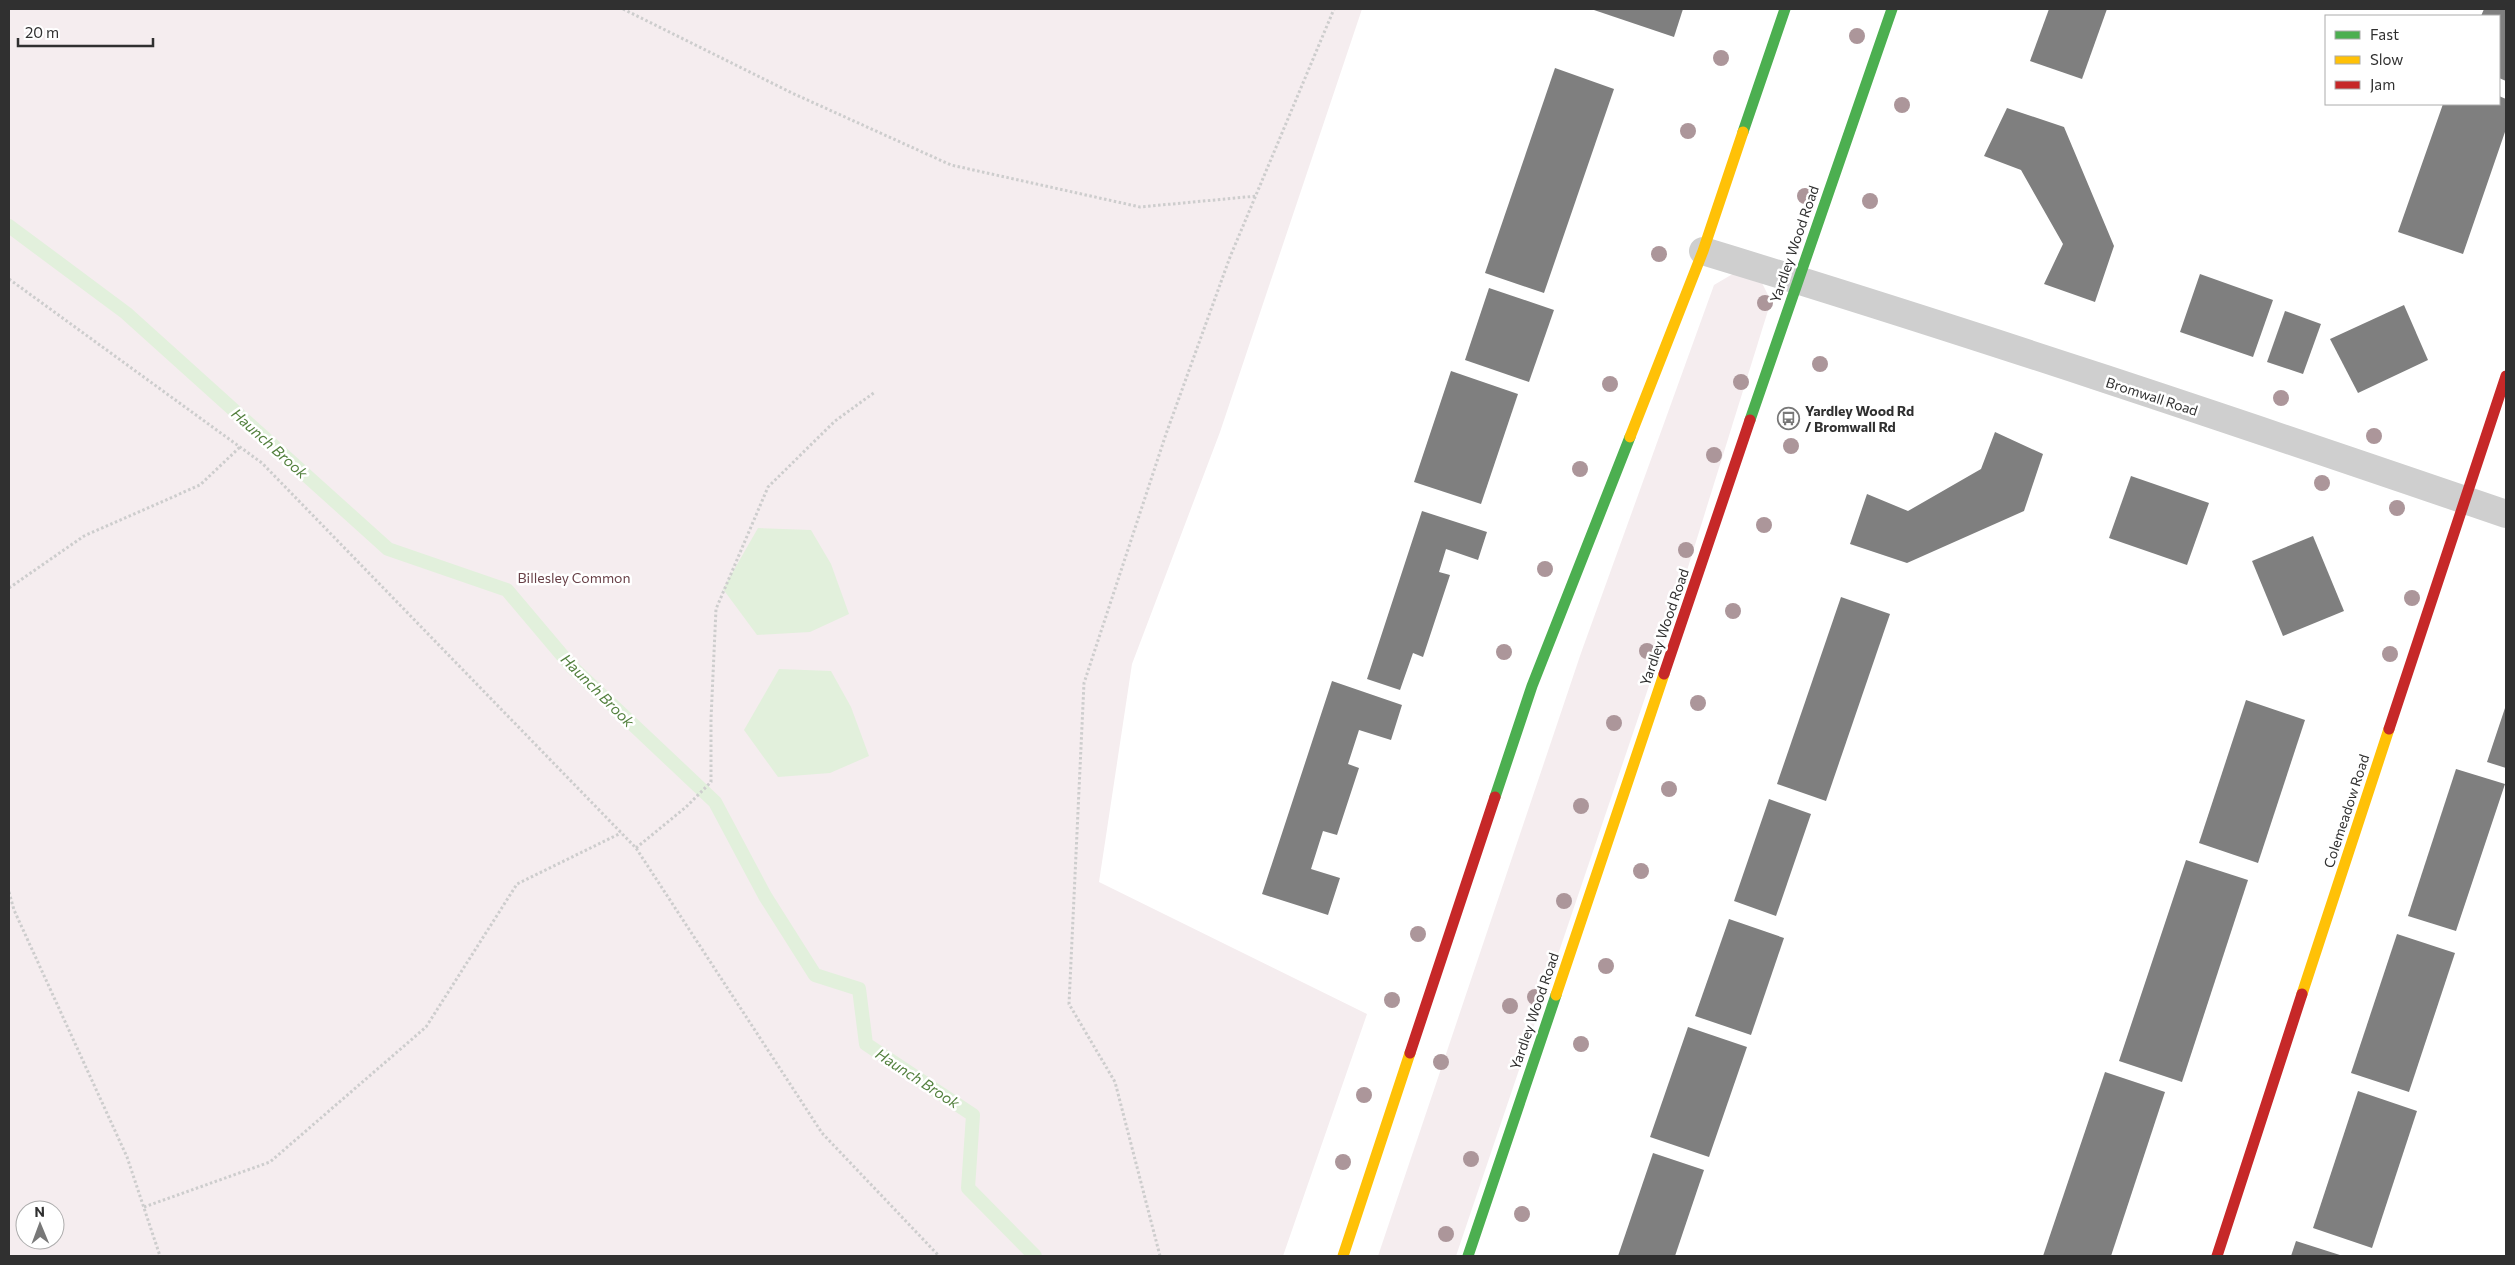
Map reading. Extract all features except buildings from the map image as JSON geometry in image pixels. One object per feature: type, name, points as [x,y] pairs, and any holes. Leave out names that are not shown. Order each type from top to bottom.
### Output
[{"type":"street","points":[[1343,1256],[1532,686],[1703,252],[1785,9]]},
{"type":"street","name":"Yardley Wood Road","points":[[1468,1256],[1797,280],[1892,9]]},
{"type":"street","name":"Bromwall Road","points":[[1703,252],[1797,280],[2506,514]]},
{"type":"street","name":"Colemeadow Road","points":[[2217,1256],[2464,499],[2506,376]]},
{"type":"path","points":[[623,9],[792,93],[951,165],[1140,207],[1257,196]]},
{"type":"path","points":[[1160,1256],[1114,1082],[1069,1004],[1084,683],[1166,434],[1230,257],[1334,9]]},
{"type":"path","points":[[9,279],[262,463],[636,848],[822,1132],[939,1256]]},
{"type":"path","points":[[636,848],[686,807],[711,782],[711,719],[716,608],[768,487],[835,421],[875,392]]},
{"type":"path","points":[[9,588],[84,536],[200,486],[240,446]]},
{"type":"path","points":[[144,1207],[270,1162],[426,1027],[517,884],[621,833]]},
{"type":"path","points":[[9,892],[14,910],[127,1157],[160,1256]]},
{"type":"green space","name":"Billesley Common","points":[[9,9],[1362,9],[1220,432],[1132,664],[1099,882],[1367,1014],[1283,1256],[9,1256]]},
{"type":"green space","points":[[1736,272],[1761,281],[1771,301],[1675,609],[1456,1256],[1378,1256],[1581,653],[1714,285]]},
{"type":"shaded area","points":[[758,528],[811,530],[831,564],[849,614],[810,632],[757,635],[723,589]]},
{"type":"shaded area","points":[[779,669],[831,671],[851,707],[869,756],[830,773],[778,777],[744,730]]},
{"type":"waterway","name":"Haunch Brook","points":[[9,226],[126,313],[388,549],[507,590],[572,667],[715,802],[765,896],[815,975],[859,989],[866,1044],[973,1115],[968,1188],[1035,1256]]},
{"type":"traffic: fast","points":[[1743,132],[1785,9]]},
{"type":"traffic: fast","points":[[1750,420],[1892,9]]},
{"type":"traffic: fast","points":[[1495,797],[1532,686],[1630,437]]},
{"type":"traffic: fast","points":[[1468,1256],[1556,995]]},
{"type":"traffic: slow","points":[[1630,437],[1703,251],[1743,132]]},
{"type":"traffic: slow","points":[[1556,995],[1664,674]]},
{"type":"traffic: slow","points":[[2302,994],[2389,729]]},
{"type":"traffic: slow","points":[[1343,1256],[1410,1053]]},
{"type":"traffic: jam","points":[[2389,729],[2506,376]]},
{"type":"traffic: jam","points":[[1664,674],[1750,420]]},
{"type":"traffic: jam","points":[[1410,1053],[1495,797]]},
{"type":"traffic: jam","points":[[2217,1256],[2302,994]]},
{"type":"place","name":"Yardley Wood Rd / Bromwall Rd","points":[[1789,418]]}]
